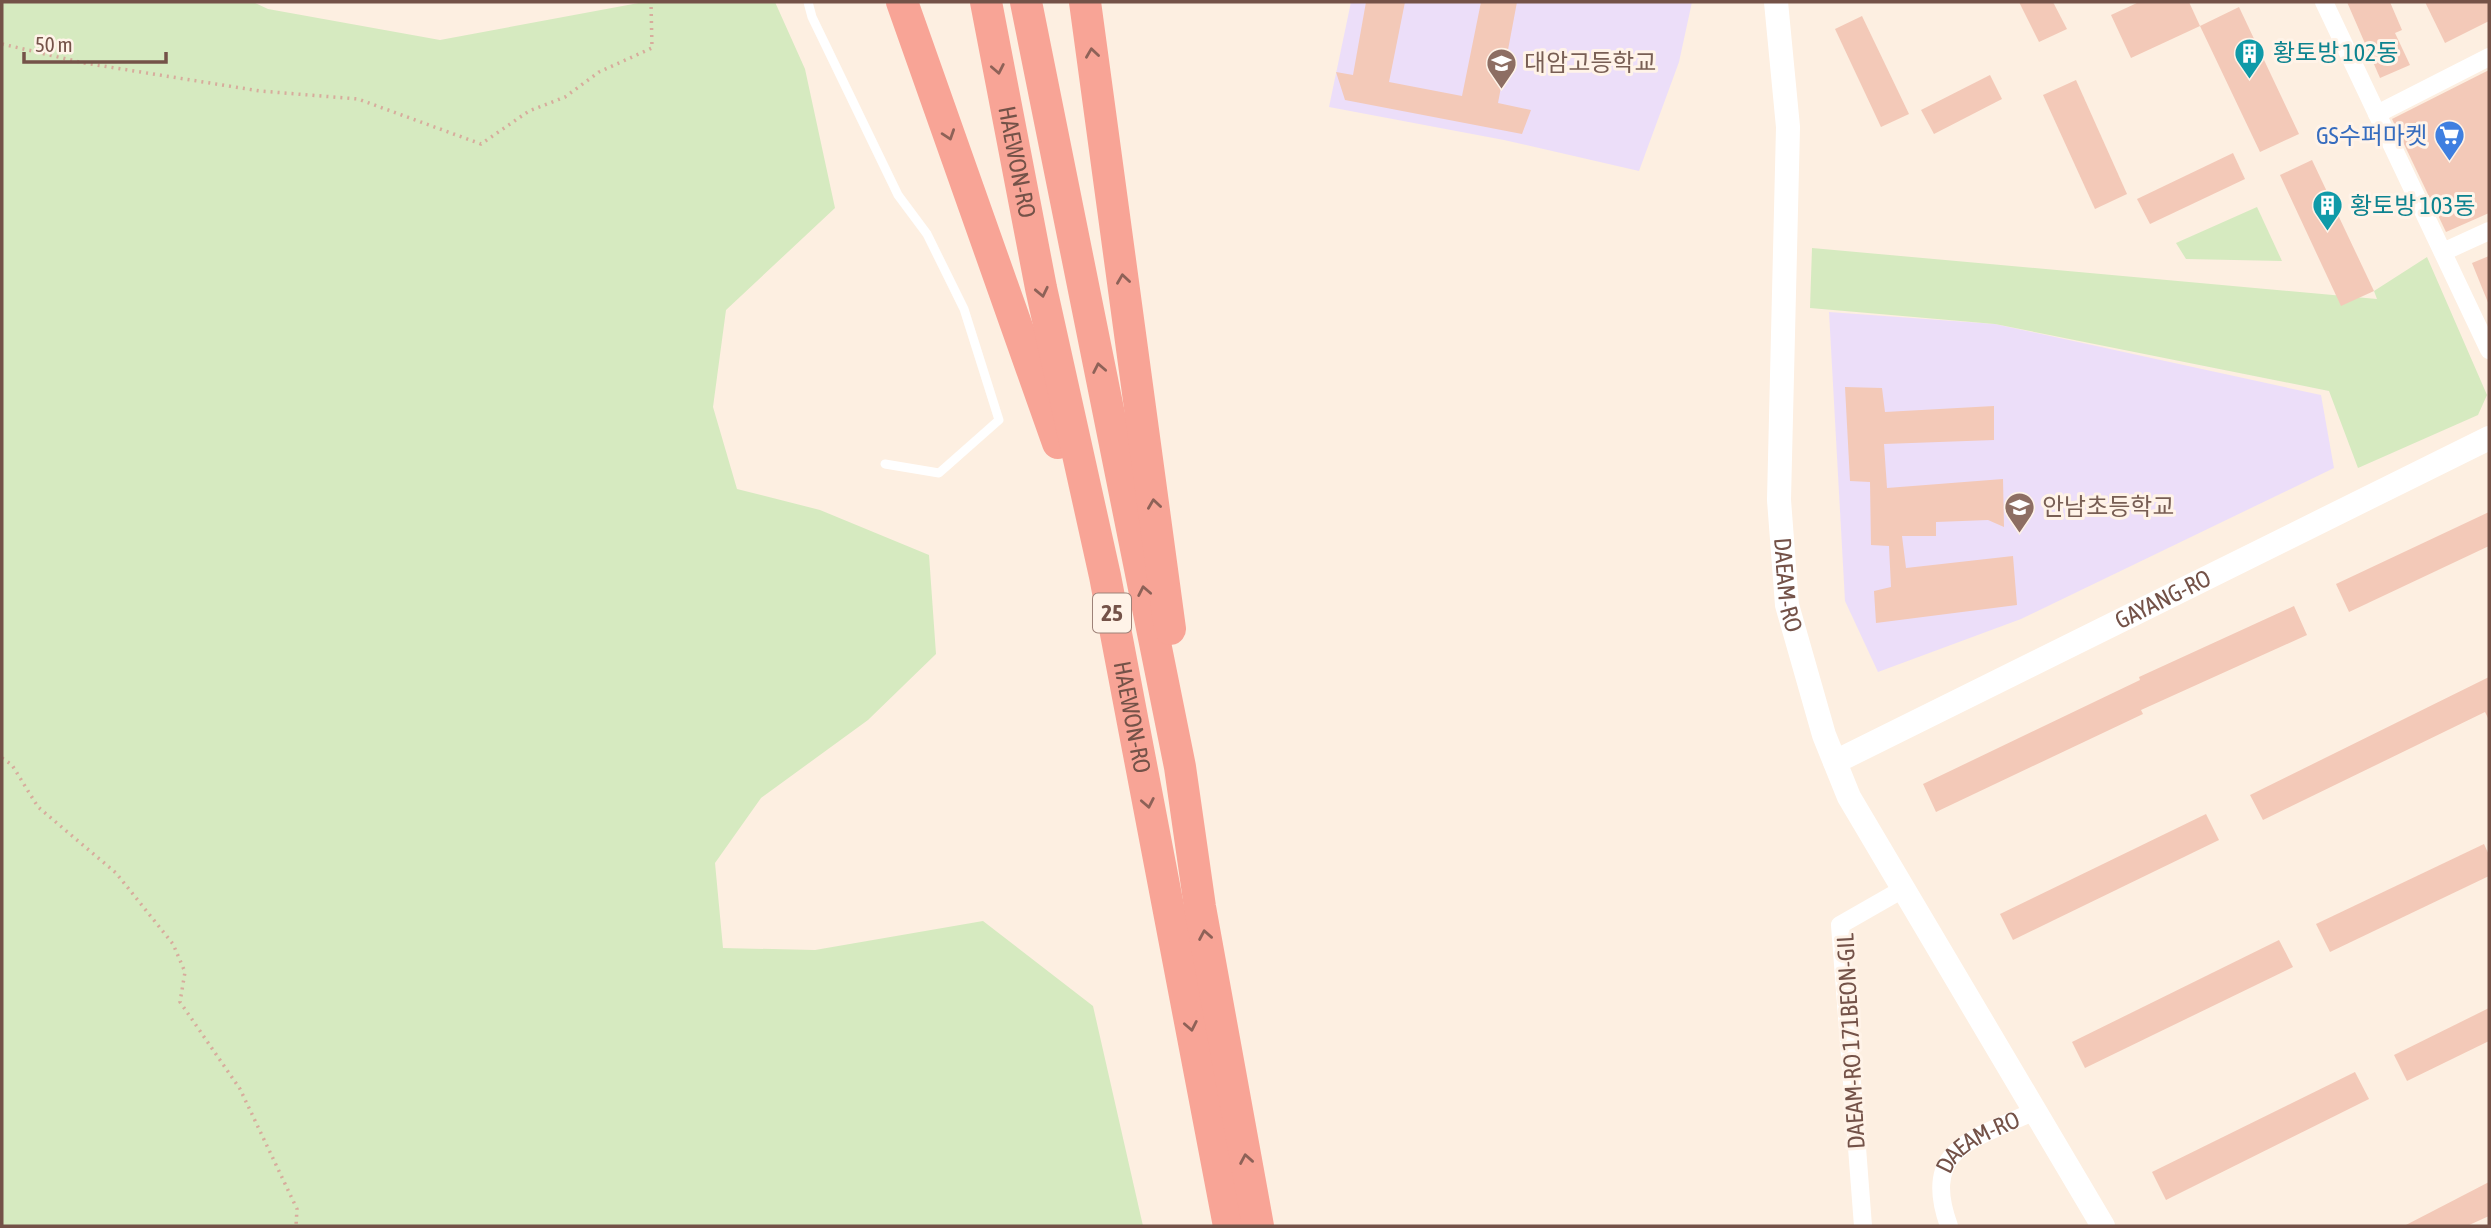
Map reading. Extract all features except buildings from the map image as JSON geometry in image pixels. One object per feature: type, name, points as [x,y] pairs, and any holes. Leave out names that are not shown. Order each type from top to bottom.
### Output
[{"type":"highway","points":[[902,2],[1105,576]]},
{"type":"highway","name":"HAEWON-RO","points":[[985,2],[1041,288],[1105,576],[1229,1226]]},
{"type":"highway","name":"HAEWON-RO","points":[[1026,2],[1180,767],[1200,907],[1258,1226]]},
{"type":"highway","points":[[1085,2],[1168,604],[1180,767]]},
{"type":"street","name":"DAEAM-RO","points":[[1776,2],[1787,127],[1779,500],[1787,605],[1824,735],[1849,797],[2103,1226]]},
{"type":"street","points":[[2324,2],[2489,350]]},
{"type":"street","points":[[2377,114],[2489,57]]},
{"type":"street","points":[[2443,252],[2489,231]]},
{"type":"street","name":"GAYANG-RO","points":[[1835,762],[2489,438]]},
{"type":"street","name":"DAEAM-RO 171BEON-GIL","points":[[1863,1226],[1840,925],[1903,889]]},
{"type":"street","name":"DAEAM-RO","points":[[1949,1226],[1938,1187],[1946,1162],[1964,1144],[2035,1111]]},
{"type":"lane","points":[[808,2],[812,17],[898,195],[927,234],[964,309],[999,420],[939,473],[885,464]]},
{"type":"path","points":[[2,44],[84,63],[260,91],[358,99],[481,144],[529,111],[565,97],[599,72],[652,48],[651,2]]},
{"type":"path","points":[[2,758],[12,765],[38,807],[116,873],[173,944],[185,972],[180,1002],[240,1089],[297,1209],[296,1226]]},
{"type":"shaded area","name":"대암고등학교","points":[[1351,2],[1692,2],[1679,62],[1639,171],[1504,140],[1329,107]]},
{"type":"shaded area","name":"안남초등학교","points":[[1829,312],[1995,324],[2321,395],[2334,468],[2021,619],[1878,672],[1845,601]]},
{"type":"green space","points":[[2,2],[253,2],[268,9],[440,40],[644,2],[775,2],[805,69],[835,208],[726,310],[713,407],[737,489],[820,510],[929,555],[936,654],[868,720],[761,798],[715,863],[723,948],[815,950],[983,921],[1093,1006],[1143,1226],[2,1226]]},
{"type":"green space","points":[[2257,207],[2282,261],[2186,259],[2176,243]]},
{"type":"green space","points":[[1812,248],[2377,299],[2374,291],[2427,257],[2487,395],[2478,415],[2358,468],[2329,391],[1995,324],[1810,308]]},
{"type":"place","name":"황토방 102동","points":[[2250,80]]},
{"type":"place","name":"대암고등학교","points":[[1501,90]]},
{"type":"place","name":"GS수퍼마켓","points":[[2450,163]]},
{"type":"place","name":"황토방 103동","points":[[2327,233]]},
{"type":"place","name":"안남초등학교","points":[[2019,534]]}]
